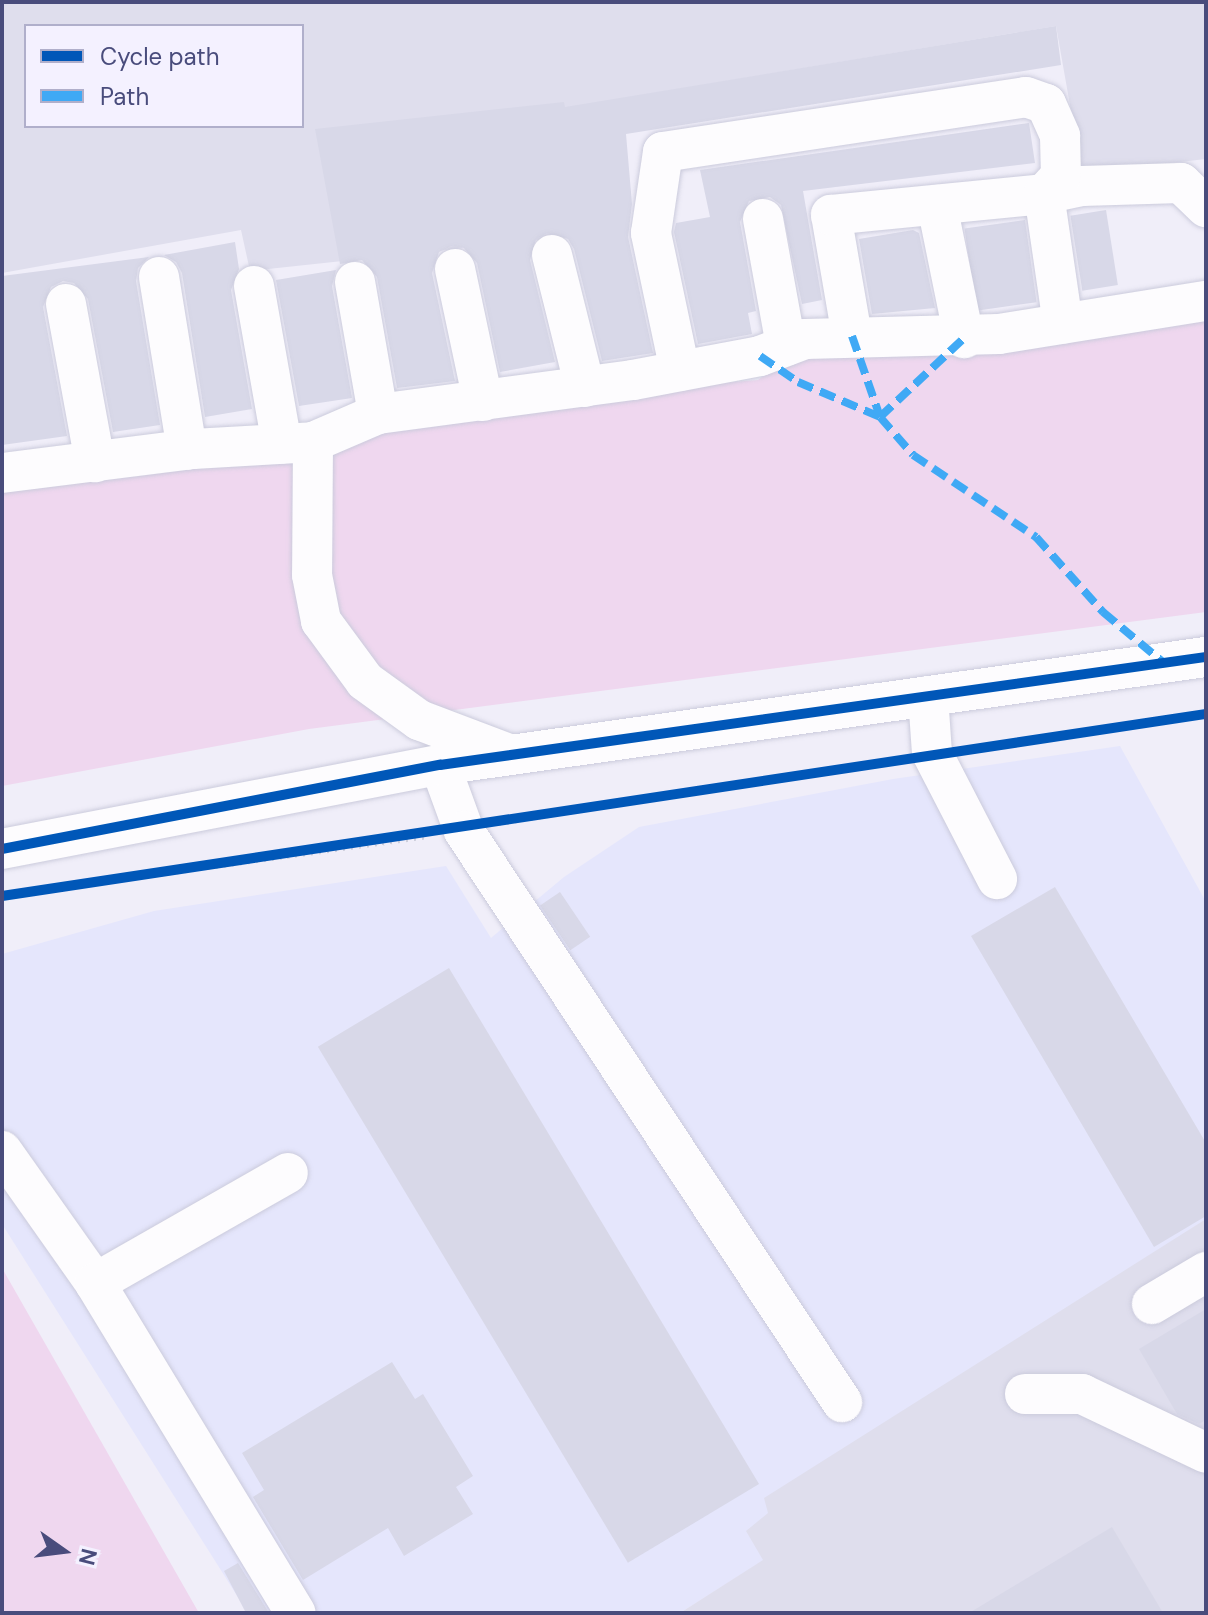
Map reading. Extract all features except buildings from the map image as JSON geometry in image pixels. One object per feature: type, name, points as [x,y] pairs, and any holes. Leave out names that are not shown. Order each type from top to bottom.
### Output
[{"type":"street","points":[[680,371],[651,233],[663,152],[1026,97],[1046,104],[1060,136],[1061,176],[1044,194]]},
{"type":"street","points":[[852,336],[831,215],[1044,194],[1082,186],[1198,190]]},
{"type":"street","points":[[1044,194],[1063,324]]},
{"type":"street","points":[[937,205],[964,338]]},
{"type":"street","points":[[763,219],[786,346]]},
{"type":"street","points":[[552,255],[585,387]]},
{"type":"street","points":[[455,269],[483,401]]},
{"type":"street","points":[[159,277],[187,450]]},
{"type":"street","points":[[355,282],[378,414]]},
{"type":"street","points":[[254,286],[298,443],[312,575],[321,621],[365,681],[419,720],[509,754]]},
{"type":"street","points":[[2,473],[187,450],[298,443],[378,414],[585,387],[680,371],[805,339],[852,336],[964,338],[1206,301]]},
{"type":"street","points":[[66,304],[95,462]]},
{"type":"street","points":[[2,849],[440,765],[1206,657]]},
{"type":"street","points":[[928,696],[932,753],[997,879]]},
{"type":"street","points":[[440,765],[464,831],[842,1402]]},
{"type":"street","points":[[2,1151],[95,1283],[296,1613]]},
{"type":"street","points":[[95,1283],[288,1173]]},
{"type":"street","points":[[1152,1304],[1206,1272]]},
{"type":"street","points":[[1025,1394],[1082,1394],[1206,1453]]},
{"type":"path","points":[[2,896],[464,831],[932,753],[1206,714]]},
{"type":"shaded area","points":[[2,2],[1206,2],[1206,159],[1082,173],[1056,26],[588,104],[603,233],[250,271],[241,230],[2,273]]},
{"type":"shaded area","points":[[1206,315],[1206,612],[309,729],[2,786],[2,490],[567,395],[758,380],[797,353]]},
{"type":"shaded area","points":[[1120,746],[1206,902],[1206,1219],[768,1513],[764,1560],[680,1613],[248,1613],[2,1224],[2,954],[154,911],[446,866],[491,938],[564,877],[639,827],[893,779]]},
{"type":"shaded area","points":[[1206,1219],[1206,1613],[680,1613],[763,1560],[746,1531],[768,1513],[764,1498]]},
{"type":"shaded area","points":[[2,1268],[199,1613],[2,1613]]},
{"type":"marked path","points":[[852,336],[880,417],[964,338]]},
{"type":"marked path","points":[[760,356],[798,382],[880,417],[913,455],[1036,537],[1103,612],[1164,663]]},
{"type":"cycle path","points":[[2,849],[440,765],[1206,657]]},
{"type":"cycle path","points":[[2,896],[1206,714]]}]
